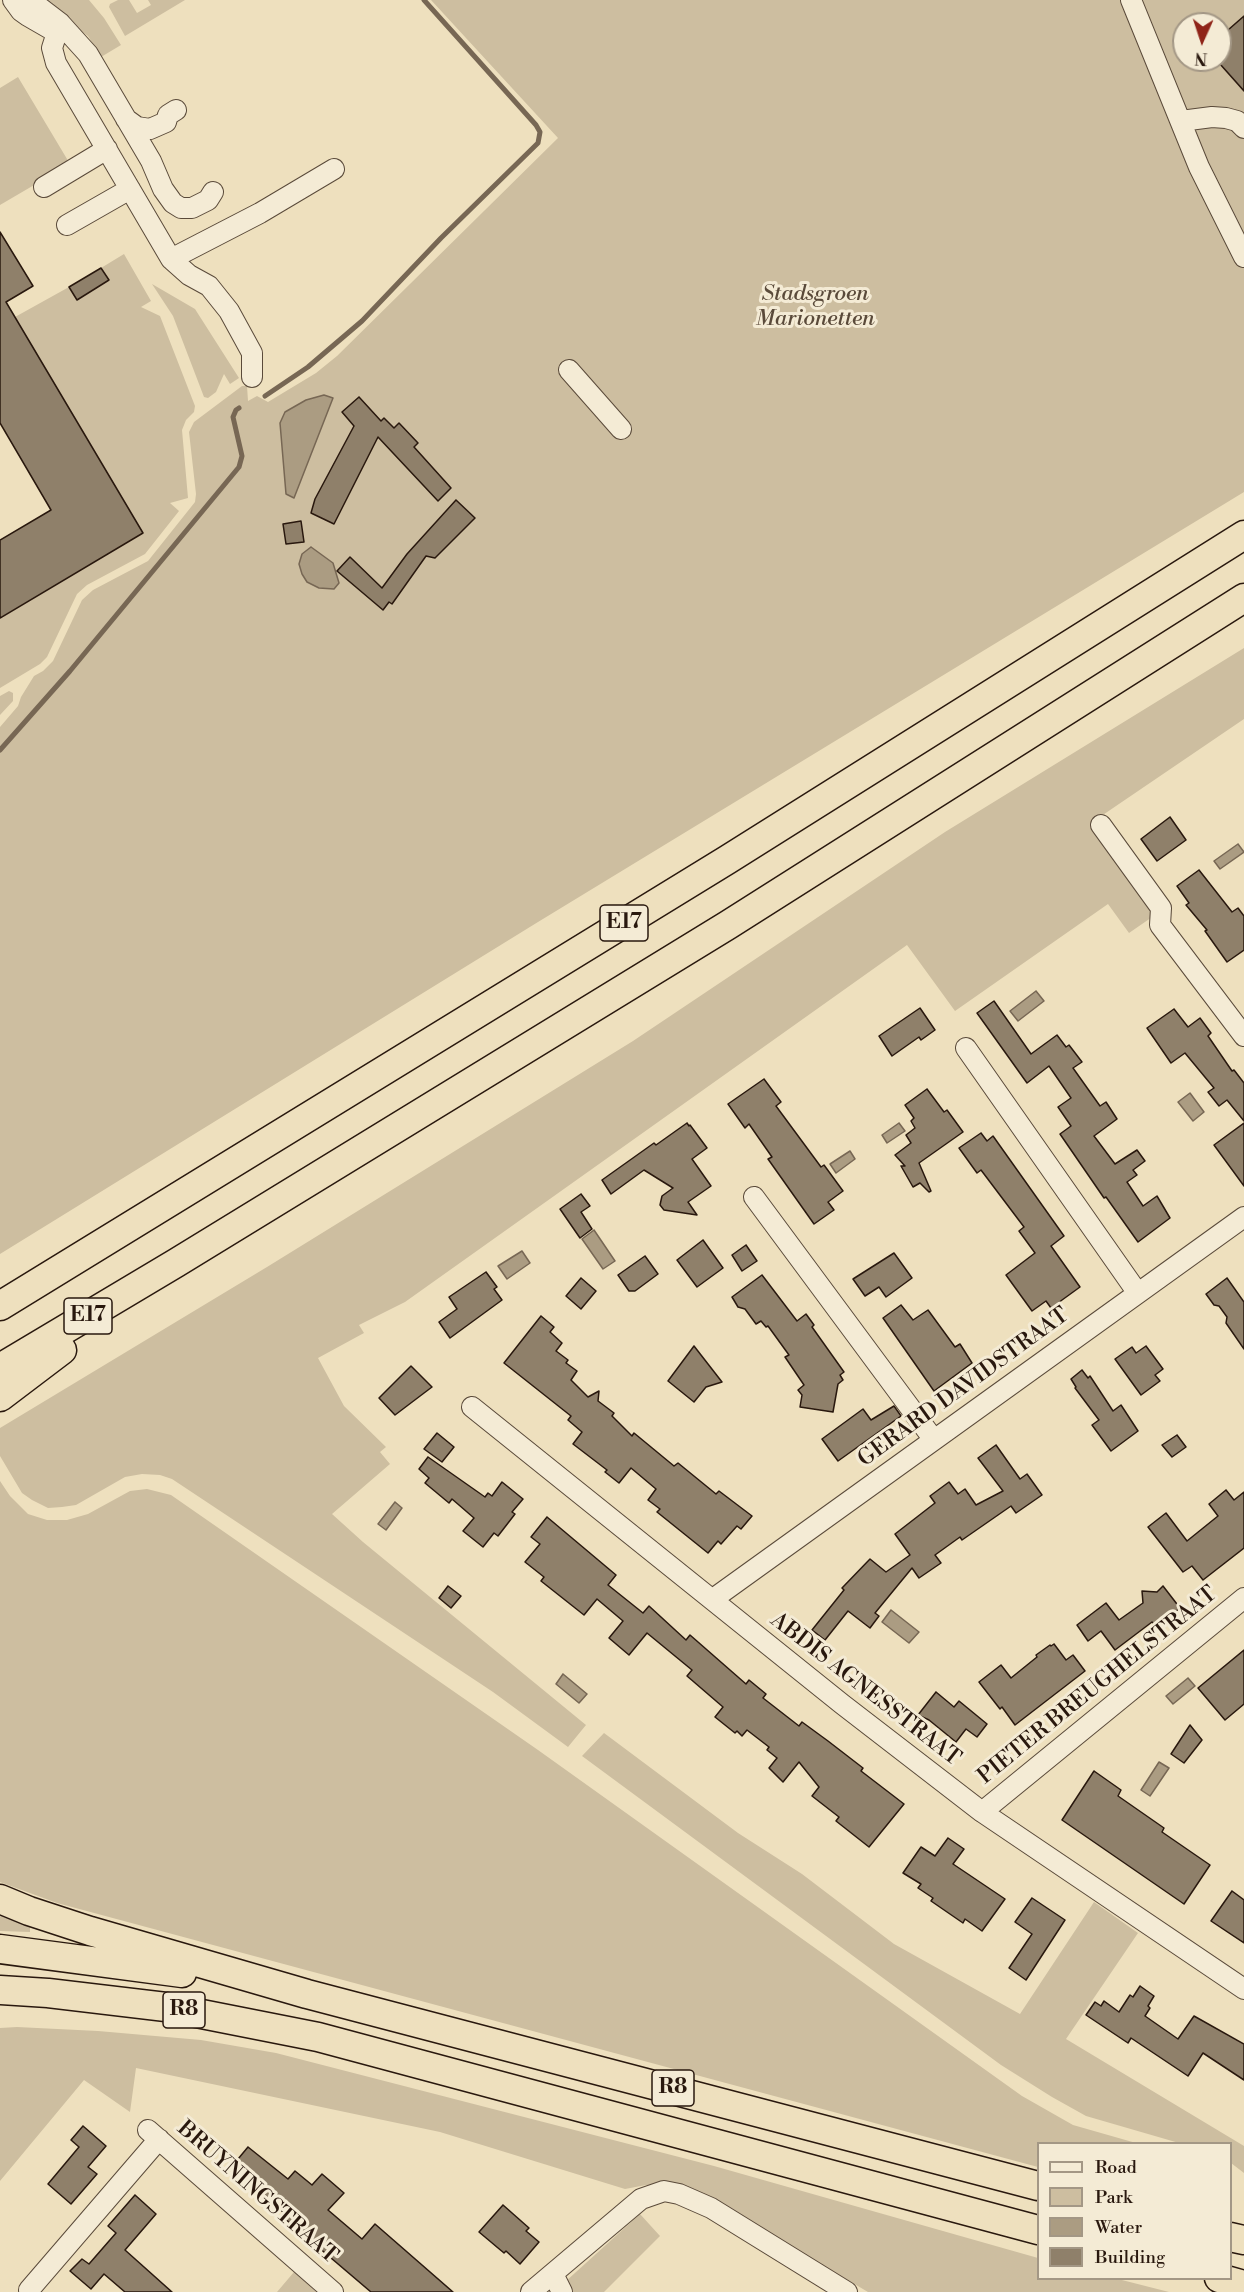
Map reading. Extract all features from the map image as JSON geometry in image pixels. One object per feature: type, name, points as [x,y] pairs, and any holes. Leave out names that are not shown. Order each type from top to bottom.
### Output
[{"type":"highway","name":"E17","points":[[0,1306],[727,860],[1244,535]]},
{"type":"highway","name":"E17","points":[[0,1368],[728,925],[1244,598]]},
{"type":"highway","points":[[0,1397],[176,1263]]},
{"type":"highway","points":[[0,1899],[29,1911],[90,1930],[307,1994]]},
{"type":"highway","points":[[0,1949],[56,1956]]},
{"type":"highway","name":"R8","points":[[0,1957],[56,1956],[164,1970],[307,1994],[1037,2186]]},
{"type":"highway","name":"R8","points":[[0,1990],[48,1993],[166,2007],[318,2037],[1037,2230]]},
{"type":"highway","points":[[0,2003],[48,1993]]},
{"type":"highway","points":[[1227,2280],[1244,2285]]},
{"type":"street","points":[[13,0],[28,16],[58,27]]},
{"type":"street","points":[[30,0],[87,54],[151,161],[180,199],[188,200],[217,189]]},
{"type":"street","points":[[1131,0],[1211,194],[1244,257]]},
{"type":"street","points":[[58,27],[52,48],[56,63],[171,259],[189,275],[209,286],[229,311],[252,353],[252,376]]},
{"type":"street","points":[[126,119],[138,121],[160,112],[172,112]]},
{"type":"street","points":[[1181,121],[1212,117],[1227,118],[1237,121],[1244,128]]},
{"type":"street","points":[[44,187],[107,149]]},
{"type":"street","points":[[171,259],[260,213],[334,169]]},
{"type":"street","points":[[67,225],[130,189]]},
{"type":"street","points":[[569,370],[621,429]]},
{"type":"street","points":[[1101,825],[1161,908],[1160,925],[1244,1036]]},
{"type":"street","points":[[966,1048],[1137,1292]]},
{"type":"street","points":[[754,1197],[934,1440]]},
{"type":"street","name":"GERARD DAVIDSTRAAT","points":[[713,1599],[1244,1217]]},
{"type":"street","name":"ABDIS AGNESSTRAAT","points":[[472,1407],[842,1704],[982,1812],[1244,1989]]},
{"type":"street","name":"PIETER BREUGHELSTRAAT","points":[[982,1812],[1244,1598]]},
{"type":"street","name":"BRUYNINGSTRAAT","points":[[29,2290],[153,2134],[333,2292]]},
{"type":"street","points":[[531,2292],[641,2199],[664,2191],[679,2194],[711,2208],[847,2292]]},
{"type":"street","points":[[553,2274],[562,2292]]},
{"type":"green space","points":[[38,0],[89,0],[121,45],[101,57],[88,36]]},
{"type":"green space","points":[[118,0],[129,0],[137,13],[151,5],[148,0],[185,0],[125,36],[109,7]]},
{"type":"green space","name":"Stadsgroen Marionetten","points":[[431,0],[1244,0],[1244,492],[538,922],[0,1254],[0,727],[18,706],[34,676],[53,661],[82,600],[93,590],[148,561],[195,502],[189,432],[194,422],[242,386],[247,386],[248,401],[257,396],[268,402],[316,373],[337,356],[558,138]]},
{"type":"green space","points":[[18,77],[70,164],[0,205],[0,88]]},
{"type":"green space","points":[[124,254],[151,301],[141,307],[160,316],[195,406],[194,412],[186,420],[182,430],[188,498],[170,503],[179,511],[145,554],[87,585],[77,594],[47,657],[40,664],[0,688],[0,618],[143,533],[15,317],[69,287],[77,300],[109,280],[101,268]]},
{"type":"green space","points":[[152,284],[195,309],[239,378],[230,384],[224,374],[216,392],[208,398],[204,397],[173,316]]},
{"type":"green space","points":[[1244,648],[1244,719],[1091,823],[1158,913],[1129,933],[1108,904],[955,1011],[907,945],[405,1302],[359,1325],[364,1333],[318,1358],[344,1406],[386,1447],[380,1452],[390,1464],[332,1514],[586,1725],[568,1747],[493,1692],[172,1479],[160,1475],[142,1474],[125,1477],[76,1505],[62,1507],[48,1508],[22,1493],[0,1456],[0,1428],[267,1267],[633,1041],[945,832]]},
{"type":"green space","points":[[9,691],[13,693],[13,701],[0,715],[0,696]]},
{"type":"green space","points":[[0,1481],[10,1496],[28,1514],[47,1520],[67,1520],[88,1514],[130,1491],[147,1489],[171,1495],[538,1750],[1022,2096],[1073,2125],[1132,2142],[1037,2142],[1037,2167],[57,1903],[0,1882]]},
{"type":"green space","points":[[604,1733],[738,1833],[802,1874],[894,1944],[1020,2014],[1094,1902],[1138,1933],[1066,2039],[1244,2146],[1244,2173],[1232,2164],[1232,2142],[1176,2142],[1086,2116],[1001,2065],[582,1756]]},
{"type":"green space","points":[[0,1911],[30,1922],[30,1932],[0,1931]]},
{"type":"green space","points":[[0,2028],[98,2031],[201,2040],[276,2053],[714,2166],[1037,2258],[1037,2280],[1122,2280],[1169,2292],[868,2292],[714,2201],[674,2187],[646,2185],[625,2189],[440,2132],[136,2068],[130,2112],[84,2080],[0,2181]]},
{"type":"green space","points":[[640,2214],[660,2236],[604,2292],[554,2292]]},
{"type":"green space","points":[[294,2272],[316,2292],[277,2292]]},
{"type":"water","points":[[324,395],[333,398],[294,498],[286,494],[280,423],[285,412],[306,400]]},
{"type":"water","points":[[311,547],[333,563],[339,583],[334,589],[319,588],[307,582],[302,574],[299,564],[302,554]]},
{"type":"water","points":[[1238,844],[1244,852],[1220,869],[1214,861]]},
{"type":"water","points":[[1036,991],[1044,1001],[1018,1021],[1010,1011]]},
{"type":"water","points":[[1190,1093],[1204,1112],[1193,1121],[1178,1102]]},
{"type":"water","points":[[899,1123],[905,1131],[887,1143],[882,1135]]},
{"type":"water","points":[[850,1151],[855,1159],[836,1173],[830,1164]]},
{"type":"water","points":[[594,1230],[615,1261],[603,1269],[582,1239]]},
{"type":"water","points":[[522,1251],[530,1263],[507,1279],[498,1266]]},
{"type":"water","points":[[395,1502],[402,1508],[386,1530],[378,1524]]},
{"type":"water","points":[[891,1610],[919,1632],[909,1643],[882,1622]]},
{"type":"water","points":[[563,1674],[587,1694],[579,1703],[556,1684]]},
{"type":"water","points":[[1188,1678],[1195,1686],[1173,1704],[1166,1696]]},
{"type":"water","points":[[1159,1762],[1169,1768],[1150,1796],[1141,1790]]},
{"type":"building","points":[[1244,16],[1244,91],[1227,72],[1232,72],[1232,26]]},
{"type":"building","points":[[0,232],[33,286],[6,302],[143,533],[0,618],[0,540],[51,510],[0,423]]},
{"type":"building","points":[[101,268],[109,280],[77,300],[69,287]]},
{"type":"building","points":[[359,397],[381,421],[384,418],[394,428],[399,423],[418,443],[414,447],[451,488],[438,501],[378,437],[334,524],[311,513],[315,499],[354,426],[342,412]]},
{"type":"building","points":[[456,500],[475,518],[435,558],[426,556],[392,604],[389,602],[383,610],[337,571],[350,557],[382,588],[407,554]]},
{"type":"building","points":[[301,521],[304,542],[286,544],[283,524]]},
{"type":"building","points":[[1170,817],[1186,840],[1157,861],[1141,839]]},
{"type":"building","points":[[1199,870],[1232,912],[1238,908],[1244,916],[1244,950],[1227,962],[1205,931],[1207,930],[1186,905],[1189,903],[1177,886]]},
{"type":"building","points":[[994,1001],[1031,1054],[1057,1035],[1066,1047],[1069,1045],[1082,1062],[1073,1068],[1100,1106],[1106,1102],[1117,1119],[1094,1136],[1115,1164],[1137,1150],[1145,1161],[1133,1170],[1137,1175],[1127,1182],[1143,1206],[1157,1196],[1170,1218],[1138,1242],[1106,1197],[1104,1198],[1060,1134],[1071,1126],[1058,1107],[1071,1098],[1049,1066],[1027,1083],[977,1013]]},
{"type":"building","points":[[920,1008],[935,1030],[921,1040],[919,1037],[892,1056],[879,1036]]},
{"type":"building","points":[[1174,1009],[1188,1027],[1200,1018],[1211,1033],[1208,1036],[1232,1071],[1234,1070],[1244,1083],[1244,1121],[1227,1100],[1219,1106],[1208,1092],[1214,1088],[1185,1053],[1171,1063],[1147,1028]]},
{"type":"building","points":[[764,1079],[781,1102],[776,1106],[821,1167],[824,1165],[843,1191],[828,1202],[834,1210],[814,1224],[768,1159],[772,1157],[749,1124],[745,1128],[728,1104]]},
{"type":"building","points":[[927,1089],[944,1112],[947,1110],[963,1132],[919,1163],[931,1191],[929,1192],[920,1183],[913,1187],[901,1166],[905,1166],[895,1155],[911,1143],[906,1135],[915,1128],[911,1121],[914,1118],[905,1105]]},
{"type":"building","points":[[687,1123],[707,1148],[692,1159],[711,1186],[688,1202],[697,1215],[664,1210],[660,1205],[662,1196],[673,1188],[644,1170],[611,1194],[602,1180]]},
{"type":"building","points":[[1244,1123],[1244,1186],[1214,1145]]},
{"type":"building","points":[[981,1133],[987,1141],[993,1136],[1064,1236],[1051,1246],[1080,1287],[1051,1308],[1046,1301],[1032,1311],[1006,1275],[1035,1253],[1019,1231],[1024,1227],[981,1170],[977,1173],[959,1148]]},
{"type":"building","points":[[581,1194],[590,1206],[581,1212],[592,1229],[580,1238],[560,1209]]},
{"type":"building","points":[[703,1240],[723,1268],[697,1287],[677,1260]]},
{"type":"building","points":[[746,1245],[757,1261],[742,1271],[732,1255]]},
{"type":"building","points":[[894,1253],[912,1278],[886,1297],[879,1287],[865,1296],[853,1279]]},
{"type":"building","points":[[645,1256],[658,1274],[635,1291],[629,1291],[618,1275]]},
{"type":"building","points":[[486,1272],[497,1287],[494,1289],[502,1300],[450,1338],[439,1322],[457,1309],[449,1297]]},
{"type":"building","points":[[762,1275],[797,1321],[806,1314],[814,1325],[812,1327],[844,1372],[840,1375],[843,1380],[838,1384],[833,1412],[800,1407],[802,1395],[798,1390],[804,1385],[785,1357],[789,1355],[768,1326],[766,1327],[761,1321],[756,1324],[745,1309],[738,1307],[732,1297]]},
{"type":"building","points":[[581,1278],[596,1291],[581,1309],[566,1296]]},
{"type":"building","points":[[1227,1278],[1244,1302],[1244,1349],[1226,1323],[1227,1317],[1206,1294]]},
{"type":"building","points":[[901,1305],[913,1320],[928,1310],[955,1347],[960,1344],[972,1363],[934,1391],[883,1318]]},
{"type":"building","points":[[541,1316],[554,1327],[550,1332],[562,1343],[556,1351],[577,1371],[571,1380],[588,1397],[599,1391],[598,1401],[614,1413],[612,1416],[632,1436],[634,1433],[674,1466],[678,1463],[716,1494],[719,1491],[752,1516],[741,1529],[737,1526],[721,1544],[718,1541],[708,1553],[657,1512],[660,1509],[648,1500],[656,1489],[631,1468],[619,1483],[605,1472],[607,1470],[573,1444],[582,1432],[568,1420],[571,1416],[504,1363]]},
{"type":"building","points":[[694,1346],[722,1382],[706,1387],[694,1402],[668,1381]]},
{"type":"building","points":[[1146,1346],[1163,1369],[1155,1375],[1160,1381],[1141,1395],[1115,1359],[1132,1347],[1136,1353]]},
{"type":"building","points":[[411,1366],[432,1387],[395,1415],[379,1398]]},
{"type":"building","points":[[1082,1370],[1088,1378],[1090,1376],[1113,1411],[1121,1405],[1138,1431],[1111,1451],[1092,1425],[1099,1420],[1071,1379]]},
{"type":"building","points":[[894,1406],[901,1416],[838,1461],[822,1439],[863,1409],[871,1420]]},
{"type":"building","points":[[437,1433],[454,1447],[442,1462],[424,1449]]},
{"type":"building","points":[[1177,1435],[1186,1447],[1172,1457],[1162,1445]]},
{"type":"building","points":[[996,1445],[1020,1479],[1027,1474],[1042,1495],[1016,1513],[1011,1506],[962,1540],[960,1537],[935,1555],[941,1563],[919,1578],[912,1568],[875,1613],[879,1616],[870,1628],[848,1611],[825,1640],[812,1630],[844,1590],[842,1588],[870,1559],[886,1572],[910,1555],[895,1534],[935,1503],[930,1496],[949,1482],[958,1494],[965,1489],[976,1505],[1003,1491],[978,1458]]},
{"type":"building","points":[[428,1457],[485,1497],[488,1493],[492,1496],[502,1482],[523,1499],[512,1512],[515,1514],[498,1536],[494,1533],[483,1547],[463,1531],[474,1518],[452,1499],[449,1503],[425,1483],[429,1478],[419,1469]]},
{"type":"building","points":[[1226,1490],[1234,1500],[1244,1492],[1244,1548],[1203,1580],[1192,1566],[1183,1572],[1148,1527],[1166,1513],[1187,1541],[1218,1516],[1209,1504]]},
{"type":"building","points":[[547,1517],[616,1575],[608,1585],[643,1613],[649,1606],[686,1640],[690,1635],[746,1684],[749,1680],[766,1694],[763,1698],[799,1726],[802,1722],[828,1741],[863,1768],[861,1771],[904,1804],[869,1847],[836,1821],[839,1817],[812,1796],[819,1787],[799,1762],[783,1782],[769,1768],[777,1758],[767,1750],[769,1747],[747,1730],[742,1736],[737,1731],[735,1733],[715,1717],[723,1707],[687,1676],[692,1670],[647,1633],[629,1655],[609,1638],[623,1621],[597,1599],[584,1615],[541,1581],[544,1577],[525,1562],[540,1544],[531,1537]]},
{"type":"building","points":[[448,1586],[461,1596],[451,1608],[439,1598]]},
{"type":"building","points":[[1163,1586],[1180,1608],[1156,1627],[1152,1622],[1115,1650],[1101,1631],[1088,1641],[1077,1625],[1106,1603],[1119,1620],[1143,1603],[1142,1591],[1157,1592]]},
{"type":"building","points":[[1054,1644],[1066,1660],[1073,1655],[1085,1671],[1015,1725],[979,1682],[1001,1665],[1011,1678],[1037,1657],[1036,1655]]},
{"type":"building","points":[[1244,1650],[1244,1704],[1225,1720],[1198,1688]]},
{"type":"building","points":[[936,1692],[954,1707],[959,1701],[987,1724],[977,1737],[966,1729],[956,1742],[929,1720],[918,1715]]},
{"type":"building","points":[[1190,1725],[1202,1740],[1184,1763],[1171,1754]]},
{"type":"building","points":[[1094,1771],[1121,1790],[1118,1796],[1164,1828],[1162,1832],[1210,1865],[1184,1904],[1062,1820]]},
{"type":"building","points":[[948,1838],[964,1849],[953,1864],[1005,1899],[982,1931],[965,1919],[963,1923],[931,1901],[933,1898],[918,1888],[921,1884],[903,1873],[921,1847],[935,1856]]},
{"type":"building","points":[[1232,1891],[1244,1900],[1244,1943],[1211,1921]]},
{"type":"building","points":[[1032,1898],[1065,1920],[1026,1980],[1009,1968],[1032,1934],[1015,1922]]},
{"type":"building","points":[[1140,1986],[1154,1996],[1145,2016],[1178,2039],[1194,2016],[1244,2044],[1244,2080],[1203,2053],[1188,2076],[1131,2038],[1128,2043],[1086,2015],[1095,2002],[1101,2006],[1104,2001],[1119,2012],[1130,1995],[1133,1997]]},
{"type":"building","points":[[83,2126],[106,2146],[88,2167],[97,2174],[71,2204],[48,2184],[79,2147],[71,2140]]},
{"type":"building","points":[[248,2147],[288,2179],[295,2171],[312,2185],[322,2174],[344,2193],[328,2210],[362,2239],[375,2224],[453,2292],[371,2292],[284,2218],[286,2215],[233,2165]]},
{"type":"building","points":[[135,2195],[156,2214],[125,2250],[172,2292],[125,2292],[104,2274],[91,2289],[70,2271],[82,2259],[89,2264],[116,2233],[108,2226]]},
{"type":"building","points":[[503,2205],[529,2228],[526,2231],[539,2242],[520,2264],[479,2232]]},
{"type":"waterway","points":[[265,396],[308,367],[362,321],[441,238],[538,143],[540,132],[536,125],[424,0]]},
{"type":"waterway","points":[[0,750],[70,671],[239,467],[242,456],[233,417],[239,408]]}]
